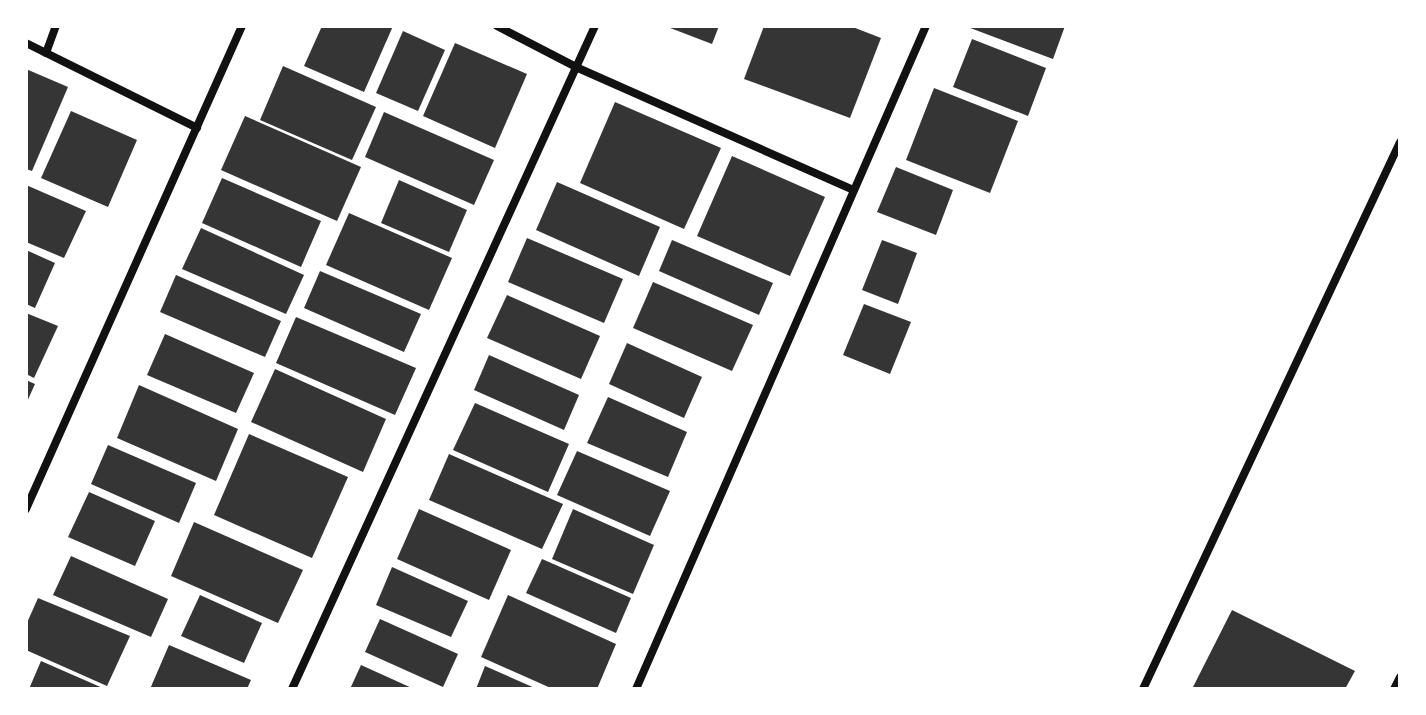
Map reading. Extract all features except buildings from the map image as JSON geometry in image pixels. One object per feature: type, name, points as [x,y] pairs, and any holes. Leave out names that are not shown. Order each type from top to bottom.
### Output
[{"type":"street","points":[[46,53],[56,26]]},
{"type":"street","points":[[26,509],[242,26]]},
{"type":"street","points":[[497,26],[578,68],[853,190]]},
{"type":"street","points":[[292,689],[595,26]]},
{"type":"street","points":[[636,689],[926,26]]},
{"type":"street","points":[[26,43],[197,128]]},
{"type":"street","points":[[1143,689],[1400,142]]},
{"type":"street","points":[[1394,689],[1400,677]]}]
